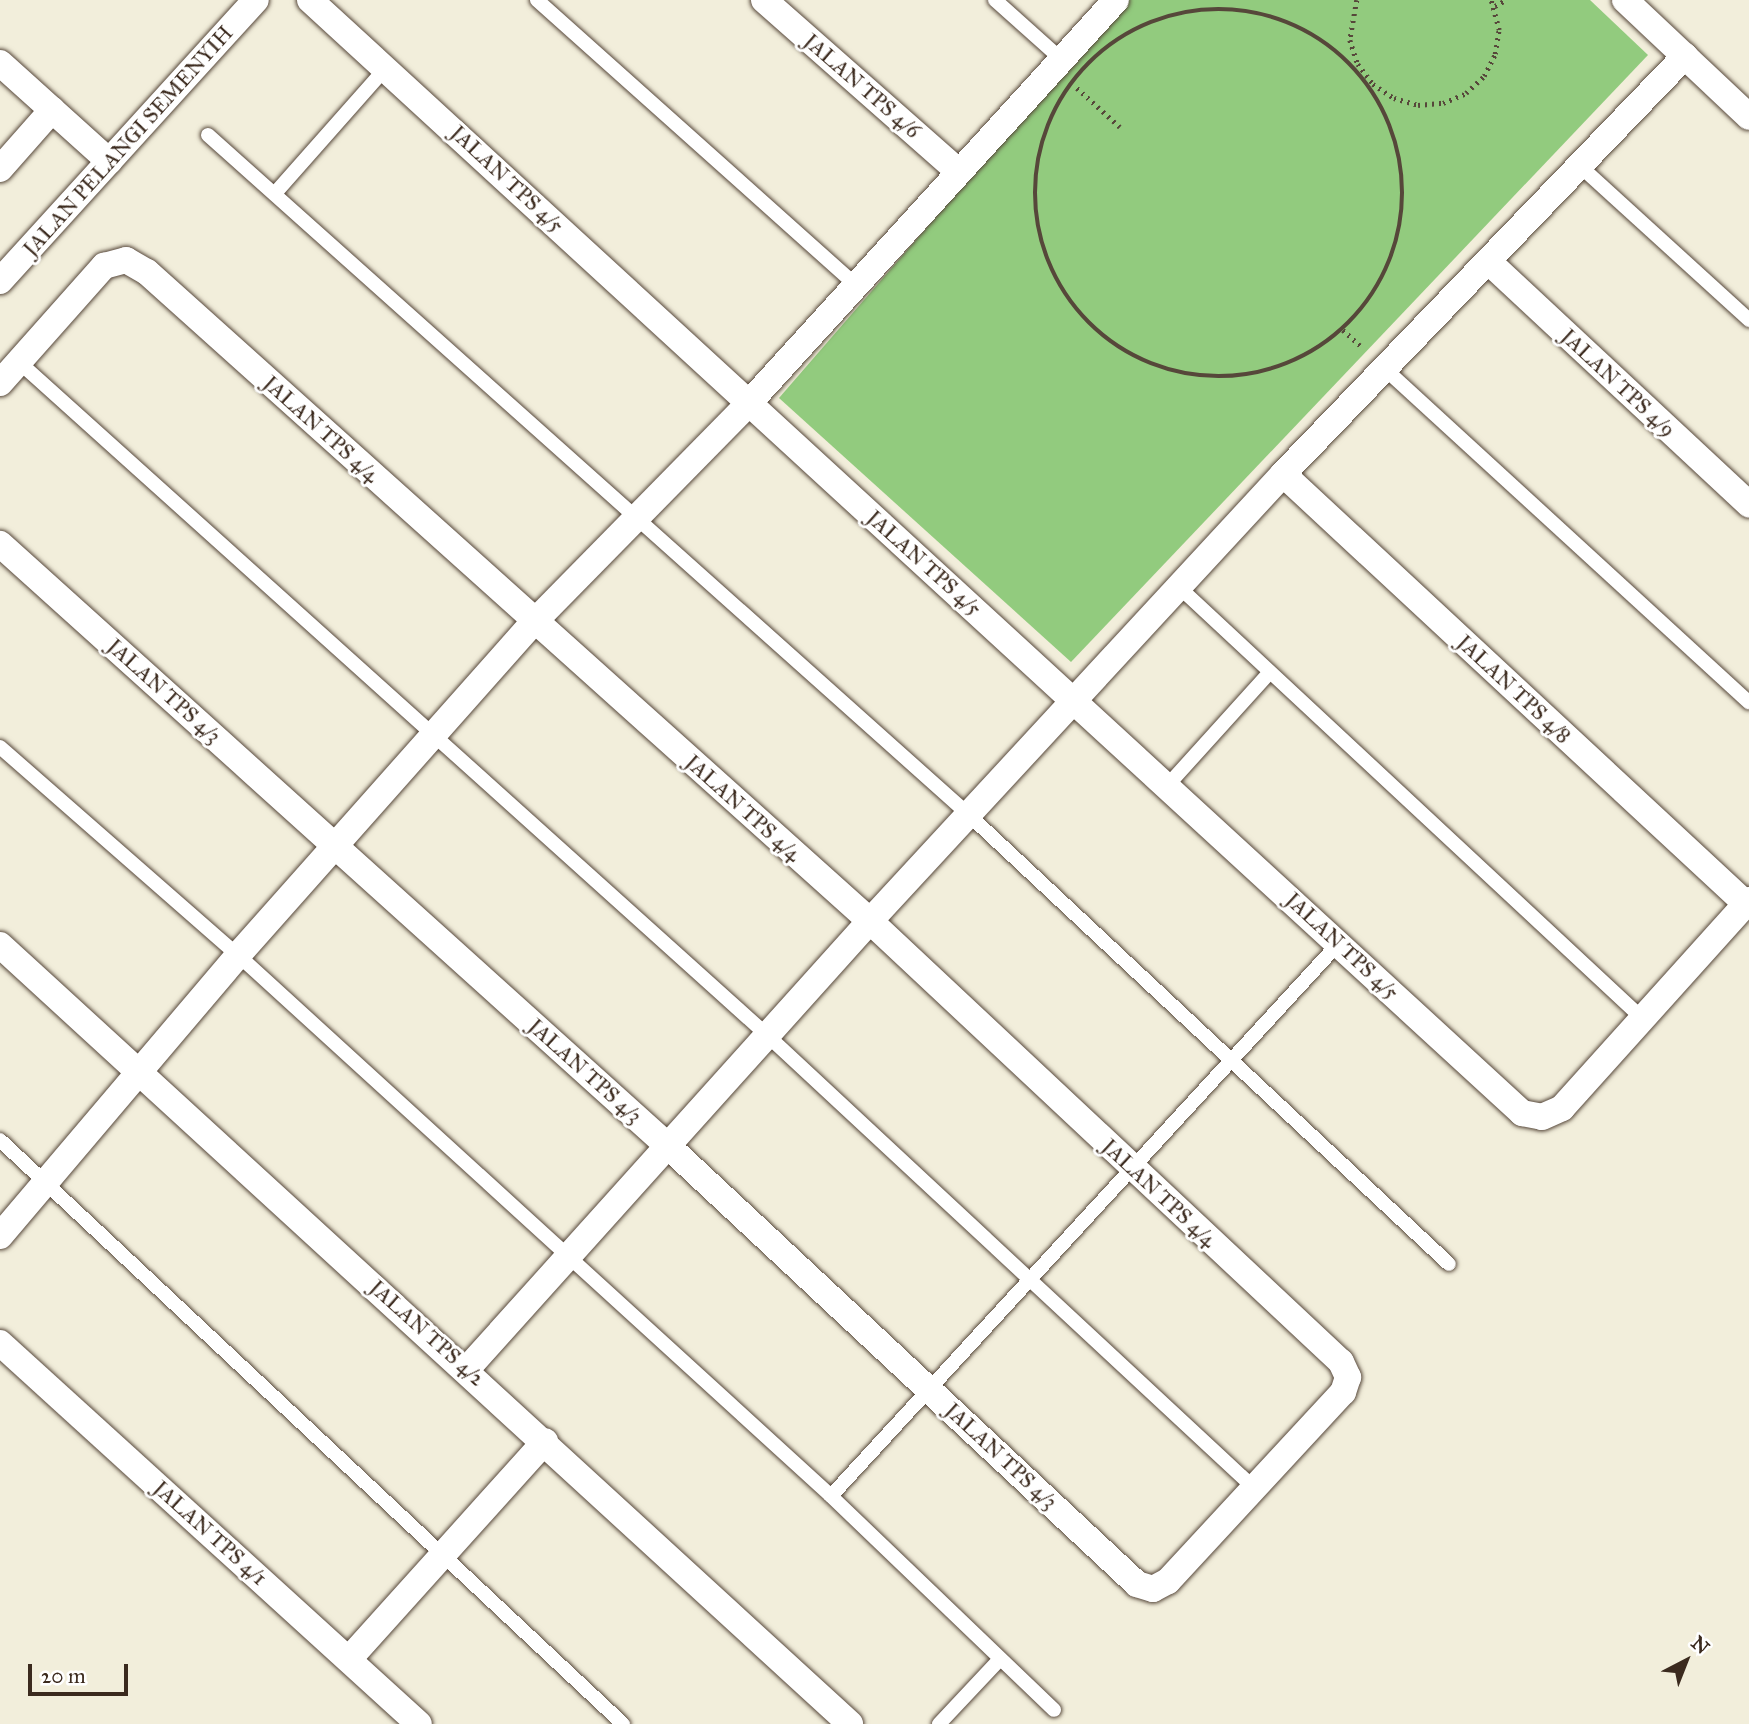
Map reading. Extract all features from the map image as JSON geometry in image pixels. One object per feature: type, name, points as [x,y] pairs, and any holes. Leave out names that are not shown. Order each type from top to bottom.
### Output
[{"type":"street","name":"JALAN PELANGI SEMENYIH","points":[[0,281],[256,0]]},
{"type":"street","name":"JALAN TPS 4/5","points":[[310,0],[1522,1113],[1542,1117],[1562,1108],[1642,1018]]},
{"type":"street","name":"JALAN TPS 4/6","points":[[764,0],[960,172]]},
{"type":"street","points":[[0,1236],[48,1184],[139,1071],[238,955],[535,621],[748,404],[960,172],[1062,70],[1116,0]]},
{"type":"street","points":[[1625,0],[1747,112]]},
{"type":"street","points":[[467,1368],[870,921],[1283,474],[1685,56]]},
{"type":"street","points":[[0,63],[109,161]]},
{"type":"street","points":[[0,169],[52,110]]},
{"type":"street","name":"JALAN TPS 4/4","points":[[19,362],[104,266],[126,260],[147,272],[870,921],[1341,1362],[1348,1377],[1343,1392],[1254,1488]]},
{"type":"street","name":"JALAN TPS 4/9","points":[[1488,261],[1749,504]]},
{"type":"street","points":[[0,383],[19,362]]},
{"type":"street","name":"JALAN TPS 4/8","points":[[1283,474],[1747,902]]},
{"type":"street","name":"JALAN TPS 4/3","points":[[0,544],[336,844],[669,1147],[1137,1584],[1153,1588],[1168,1581],[1254,1488]]},
{"type":"street","points":[[1642,1018],[1747,902]]},
{"type":"street","name":"JALAN TPS 4/2","points":[[0,945],[467,1368],[850,1724]]},
{"type":"street","name":"JALAN TPS 4/1","points":[[0,1342],[419,1724]]},
{"type":"street","points":[[349,1659],[545,1441]]},
{"type":"lane","points":[[537,0],[856,285]]},
{"type":"lane","points":[[995,0],[1062,70]]},
{"type":"lane","points":[[276,191],[386,68]]},
{"type":"lane","points":[[208,135],[276,191],[969,815],[1448,1264]]},
{"type":"lane","points":[[1580,166],[1749,320]]},
{"type":"lane","points":[[19,362],[768,1037],[1254,1488]]},
{"type":"lane","points":[[1384,369],[1749,703]]},
{"type":"lane","points":[[1179,587],[1642,1018]]},
{"type":"lane","points":[[1167,786],[1269,673]]},
{"type":"lane","points":[[0,747],[238,955],[567,1259],[831,1496],[1054,1710]]},
{"type":"lane","points":[[831,1496],[1339,943]]},
{"type":"lane","points":[[0,1140],[440,1557],[623,1724]]},
{"type":"lane","points":[[939,1724],[1000,1659]]},
{"type":"path","points":[[1357,0],[1350,40],[1358,64],[1373,84],[1394,98],[1418,105],[1443,103],[1466,93],[1484,76],[1495,54],[1499,30],[1491,0]]},
{"type":"path","points":[[1494,6],[1506,0]]},
{"type":"path","points":[[1241,8],[1299,26],[1349,60],[1386,110],[1404,170],[1402,219],[1379,288],[1343,330],[1287,367],[1227,379],[1177,372],[1111,343],[1067,299],[1041,243],[1034,183],[1046,123],[1062,70],[1124,32],[1180,11],[1241,8]]},
{"type":"path","points":[[1062,70],[1120,127]]},
{"type":"green space","points":[[1124,0],[1590,0],[1648,55],[1071,662],[779,398]]}]
